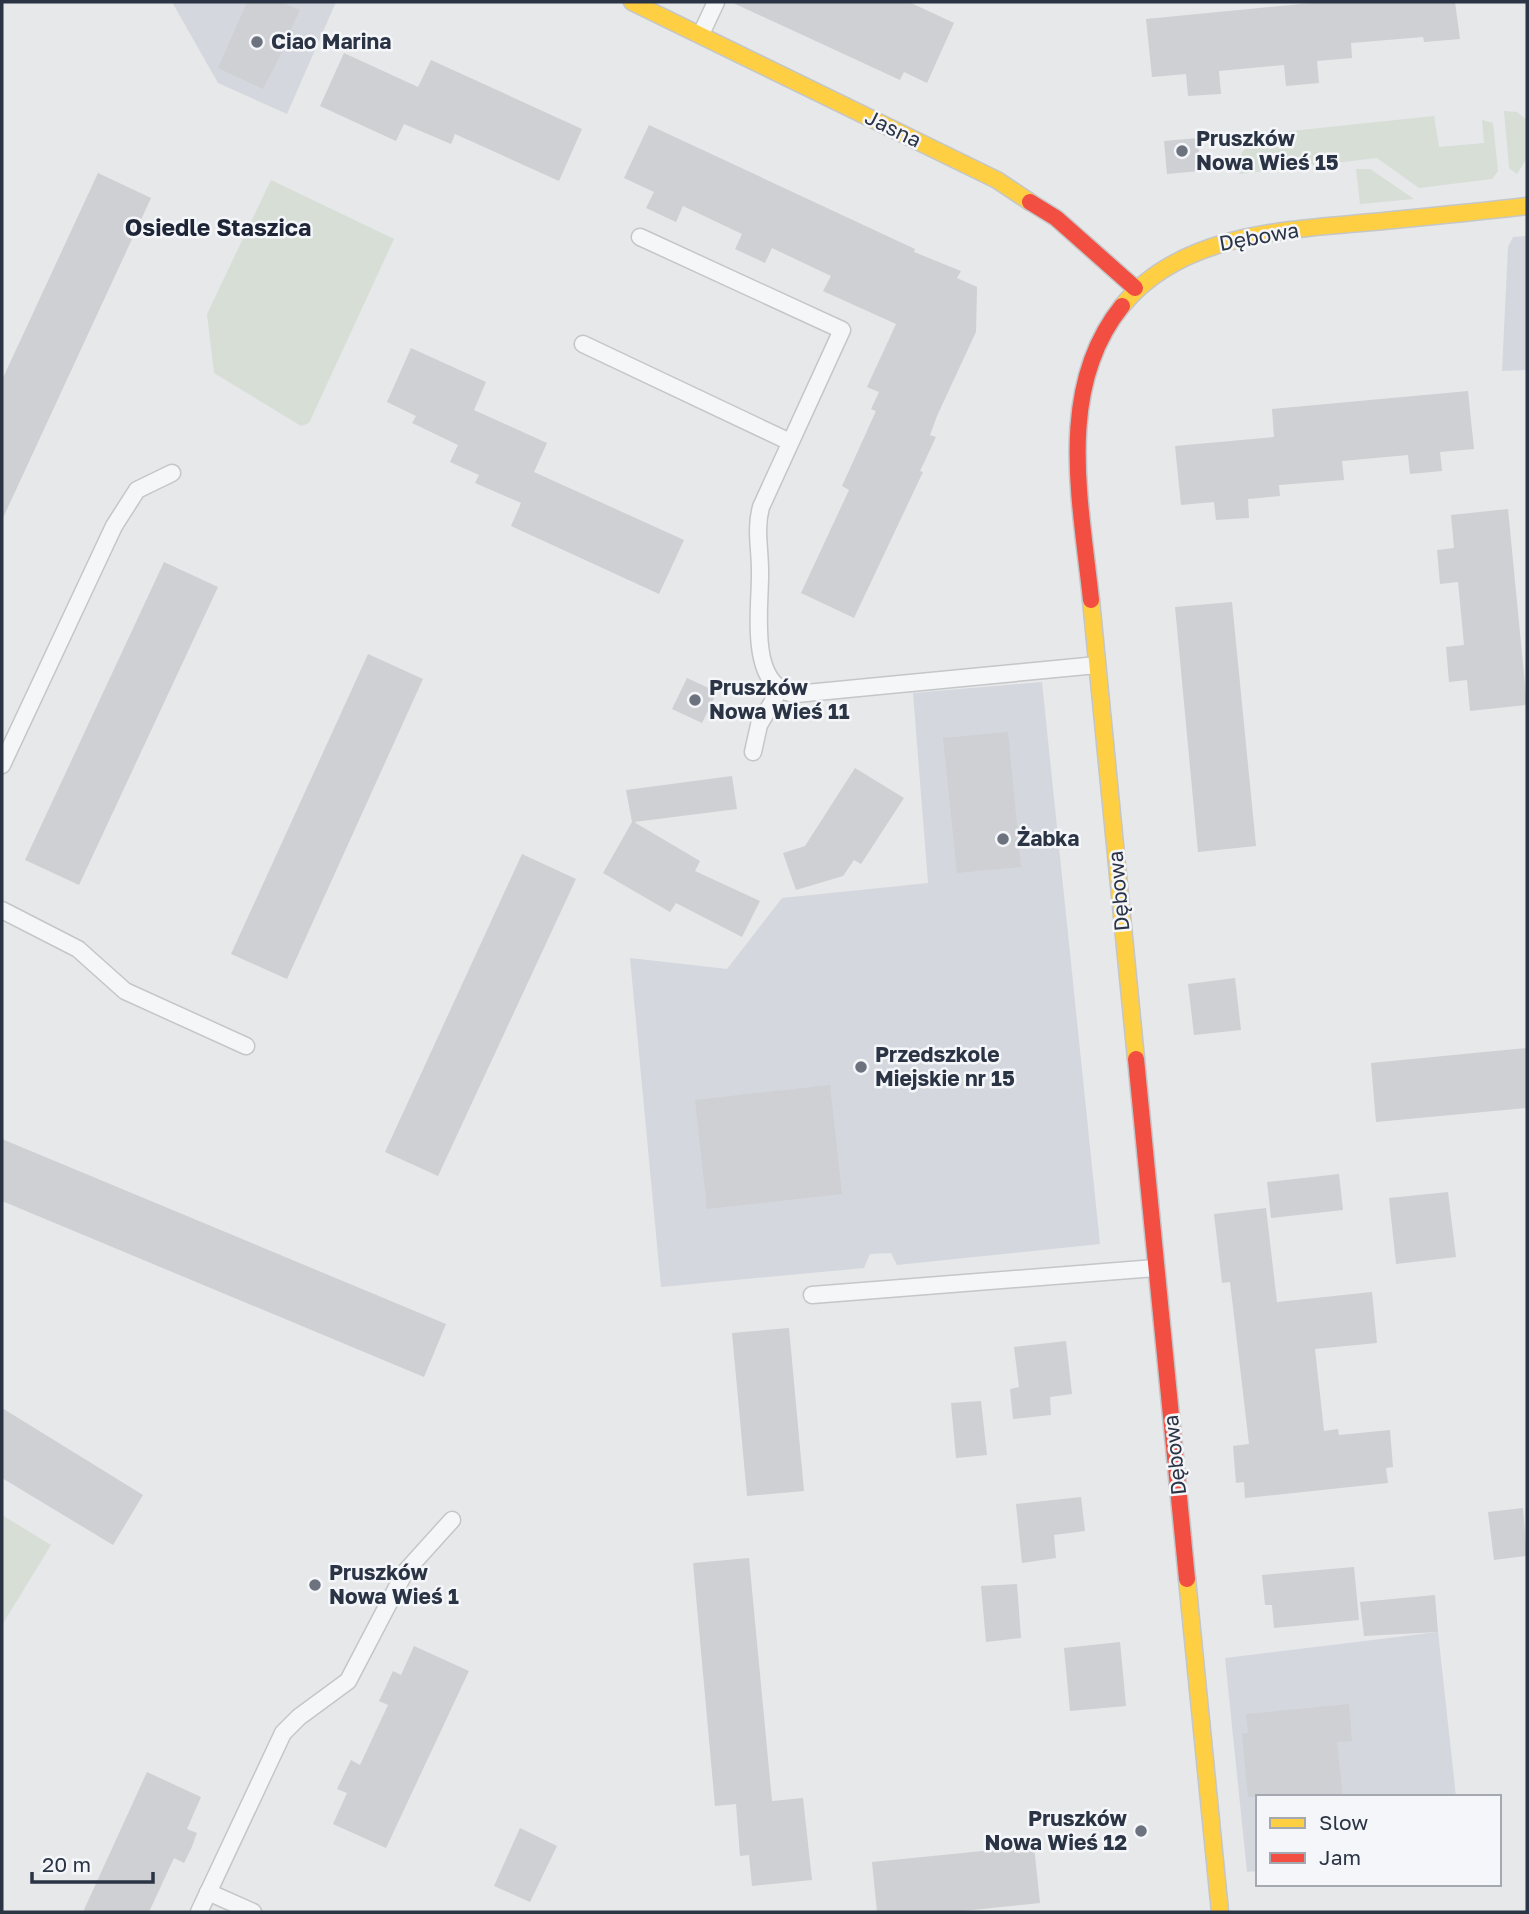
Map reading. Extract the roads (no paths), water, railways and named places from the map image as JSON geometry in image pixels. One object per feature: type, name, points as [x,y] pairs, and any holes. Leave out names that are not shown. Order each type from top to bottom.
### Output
[{"type":"street","name":"Jasna","points":[[632,2],[997,180],[1056,218],[1135,288]]},
{"type":"street","name":"Dębowa","points":[[1220,1912],[1077,460],[1081,410],[1089,363],[1107,324],[1135,288],[1169,262],[1215,243],[1265,232],[1527,206]]},
{"type":"lane","points":[[701,34],[716,2]]},
{"type":"lane","points":[[640,237],[842,330],[761,507],[757,525],[760,655],[766,672],[780,689],[796,694],[1097,665]]},
{"type":"lane","points":[[583,344],[790,442]]},
{"type":"lane","points":[[2,765],[114,526],[137,490],[172,472]]},
{"type":"lane","points":[[753,752],[759,725],[780,689]]},
{"type":"lane","points":[[2,910],[78,949],[125,991],[246,1046]]},
{"type":"lane","points":[[812,1295],[1155,1268]]},
{"type":"lane","points":[[199,1912],[283,1733],[299,1717],[348,1681],[405,1572],[452,1520]]},
{"type":"lane","points":[[208,1892],[253,1912]]},
{"type":"place","name":"Ciao Marina","points":[[257,42]]},
{"type":"place","name":"Pruszków Nowa Wieś 15","points":[[1182,151]]},
{"type":"place","name":"Pruszków Nowa Wieś 11","points":[[695,700]]},
{"type":"place","name":"Żabka","points":[[1003,839]]},
{"type":"place","name":"Przedszkole Miejskie nr 15","points":[[861,1067]]},
{"type":"place","name":"Pruszków Nowa Wieś 1","points":[[315,1585]]},
{"type":"place","name":"Pruszków Nowa Wieś 12","points":[[1141,1831]]},
{"type":"district","name":"Osiedle Staszica","points":[[218,228]]}]
